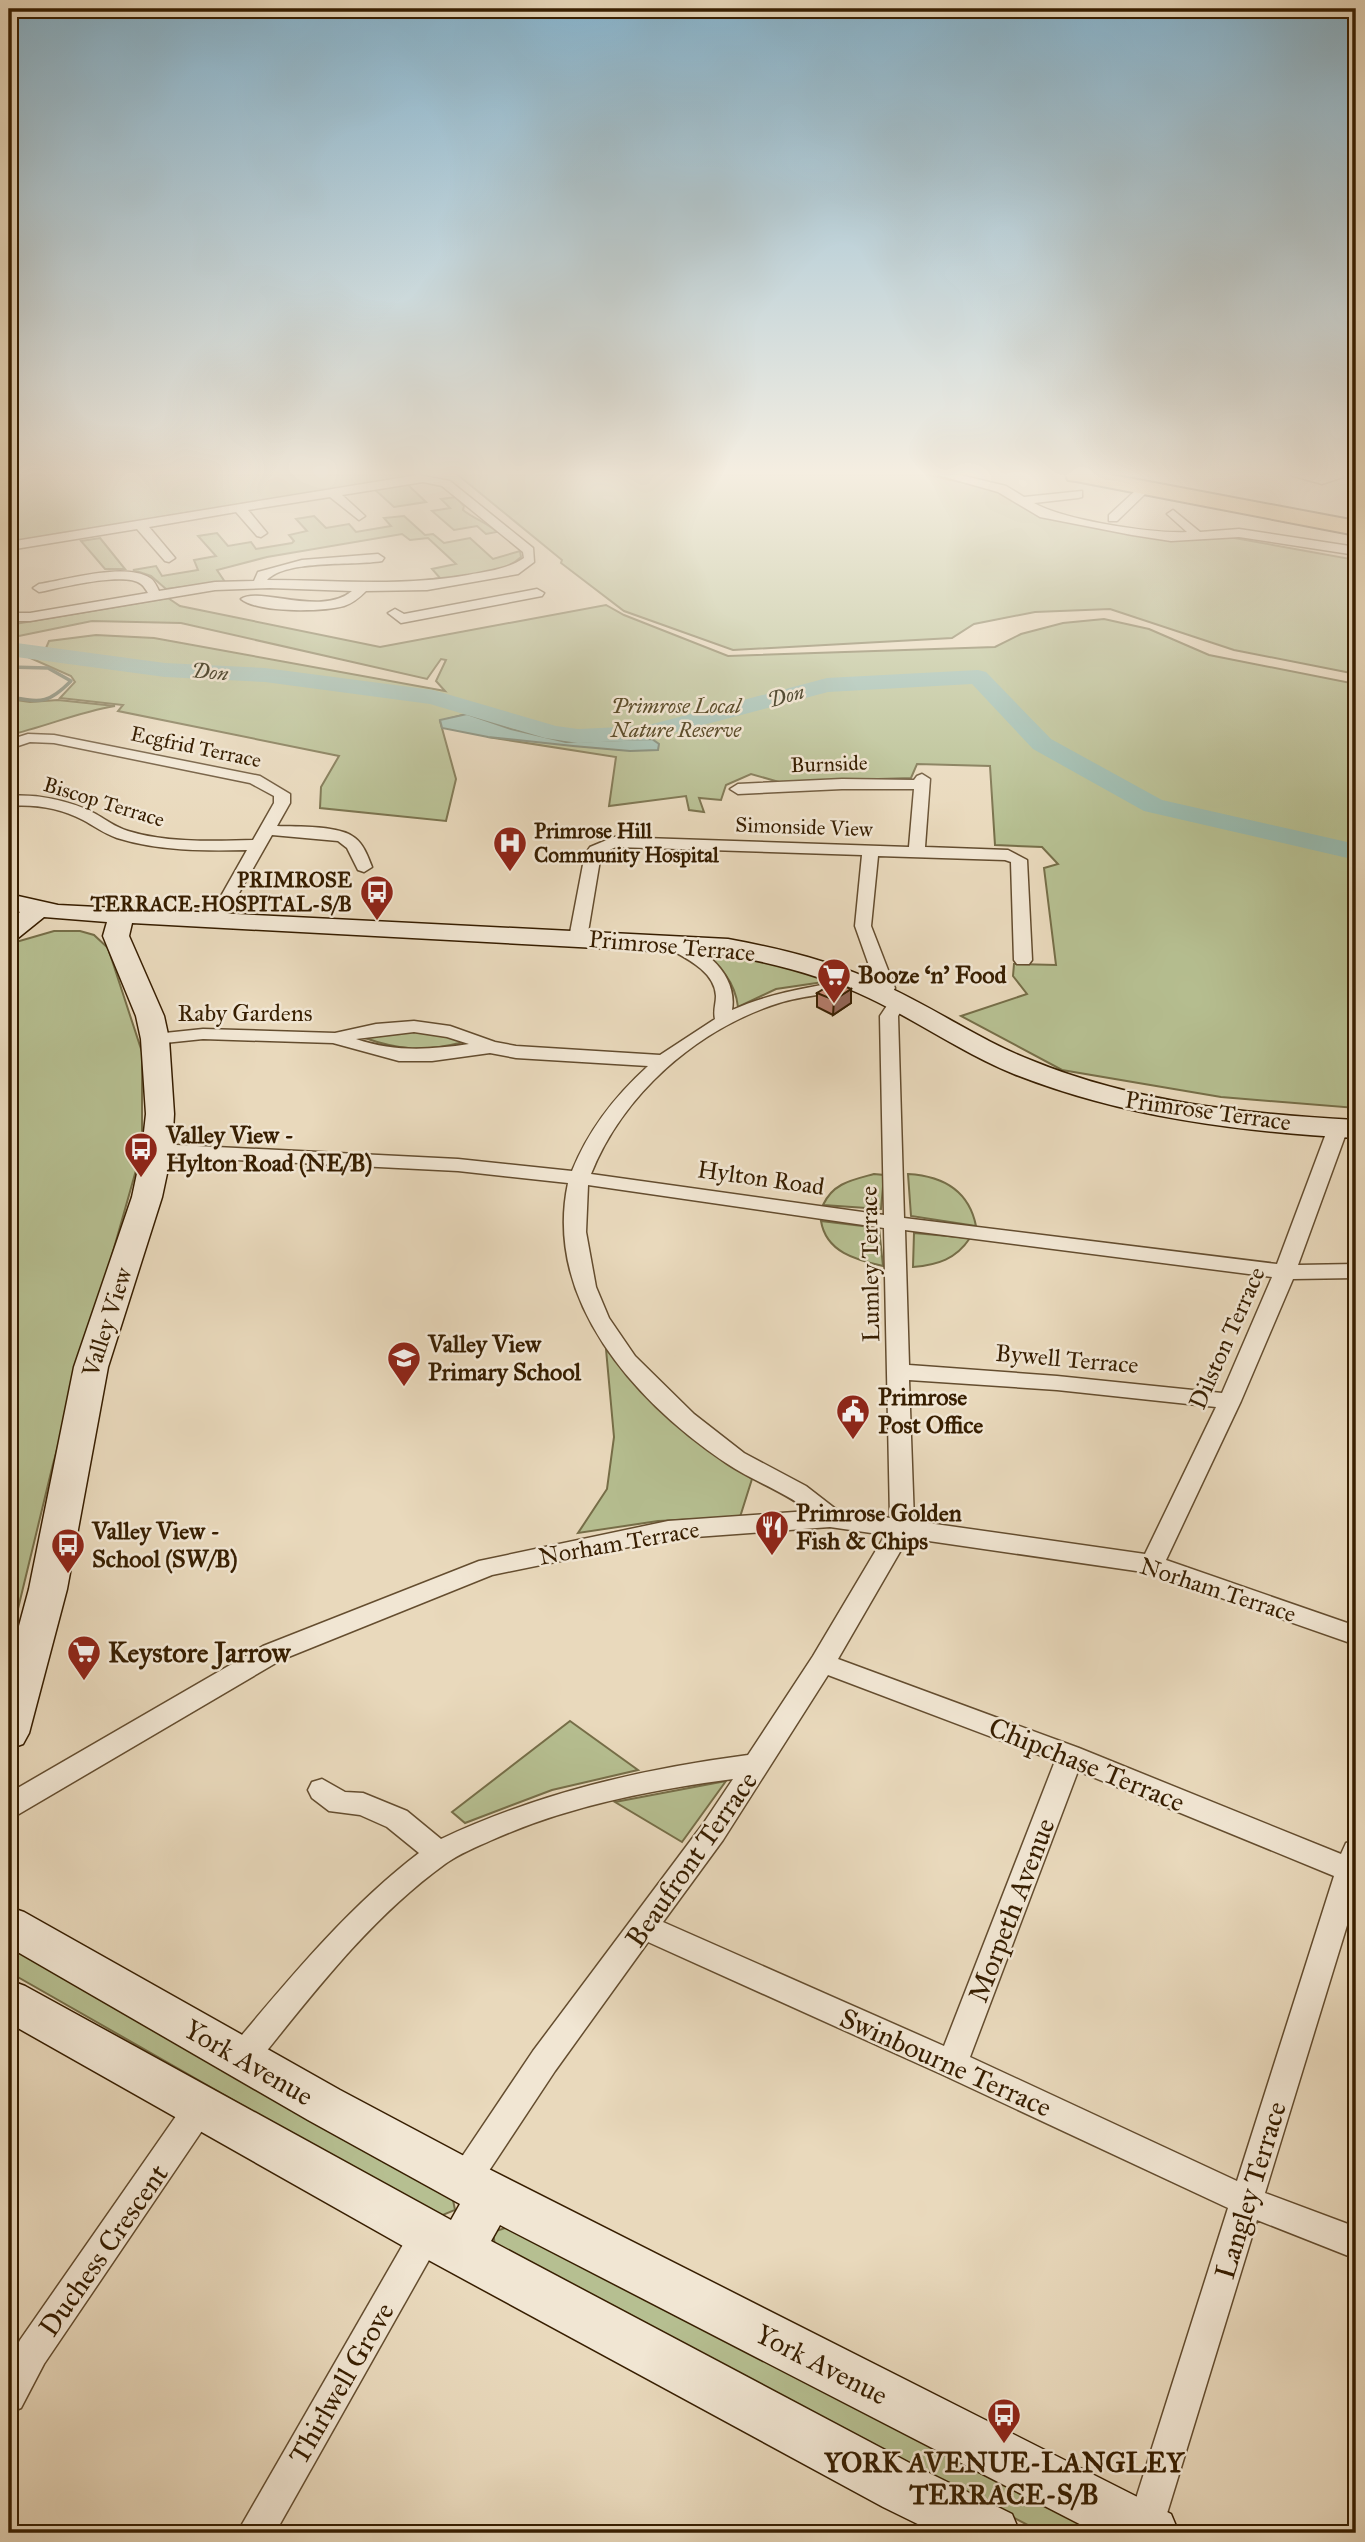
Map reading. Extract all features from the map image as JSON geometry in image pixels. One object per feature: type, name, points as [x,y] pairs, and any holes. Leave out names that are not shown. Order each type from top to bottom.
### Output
[{"type":"street","points":[[9,617],[49,615],[170,594]]},
{"type":"street","points":[[234,608],[247,596],[304,608],[350,599],[359,594]]},
{"type":"street","points":[[465,594],[477,604]]},
{"type":"street","points":[[395,613],[401,619],[534,594]]},
{"type":"street","name":"Ecgfrid Terrace","points":[[9,745],[27,738],[59,740],[262,781],[284,797],[268,830]]},
{"type":"street","name":"Burnside","points":[[738,789],[921,782],[918,852]]},
{"type":"street","name":"Biscop Terrace","points":[[13,798],[62,807],[122,834],[150,841],[195,846],[258,845]]},
{"type":"street","points":[[212,919],[268,830],[347,838],[354,843],[364,867]]},
{"type":"street","name":"Simonside View","points":[[578,938],[593,854],[607,844],[1008,855],[1018,858],[1023,960]]},
{"type":"street","name":"Lumley Terrace","points":[[870,851],[863,926],[890,998],[902,1527]]},
{"type":"street","name":"Primrose Terrace","points":[[9,902],[38,910],[670,942],[754,951],[858,982],[999,1056],[1080,1088],[1158,1106],[1347,1128]]},
{"type":"street","points":[[9,933],[38,910]]},
{"type":"street","name":"Valley View","points":[[9,1732],[48,1589],[91,1367],[147,1197],[157,1150],[160,1114],[155,1039],[150,1016],[116,936],[121,915]]},
{"type":"street","points":[[670,942],[695,957],[718,976],[724,985],[722,1015],[725,1020]]},
{"type":"street","points":[[830,1518],[821,1507],[803,1495],[755,1471],[714,1441],[640,1375],[609,1339],[597,1321],[583,1284],[575,1215],[579,1178],[602,1128],[664,1061],[725,1020],[790,994],[858,982]]},
{"type":"street","name":"Raby Gardens","points":[[155,1039],[203,1034],[335,1038],[380,1027],[409,1025],[450,1030],[490,1047],[516,1052],[664,1061]]},
{"type":"street","name":"Raby Gardens","points":[[335,1038],[399,1055],[432,1055],[490,1047]]},
{"type":"street","name":"Dilston Terrace","points":[[1152,1564],[1230,1401],[1347,1128]]},
{"type":"street","name":"Hylton Road","points":[[157,1150],[458,1166],[579,1178],[895,1223],[1285,1272],[1356,1271]]},
{"type":"street","name":"Bywell Terrace","points":[[899,1372],[1057,1383],[1230,1401]]},
{"type":"street","name":"Norham Terrace","points":[[9,1806],[272,1653],[488,1567],[668,1530],[830,1518],[1152,1564],[1356,1636]]},
{"type":"street","name":"Beaufront Terrace","points":[[478,2188],[544,2061],[644,1927],[757,1765],[822,1663],[902,1527]]},
{"type":"street","name":"Chipchase Terrace","points":[[822,1663],[1354,1864]]},
{"type":"street","name":"Morpeth Avenue","points":[[952,2064],[1070,1756]]},
{"type":"street","points":[[242,2058],[364,1919],[392,1890],[439,1853],[492,1827],[555,1805],[647,1784],[757,1765]]},
{"type":"street","points":[[322,1790],[339,1803],[363,1804],[397,1819],[439,1853]]},
{"type":"street","name":"Langley Terrace","points":[[1147,2532],[1247,2201],[1354,1864]]},
{"type":"street","name":"York Avenue","points":[[9,1925],[478,2188],[1147,2532]]},
{"type":"street","name":"Swinbourne Terrace","points":[[644,1927],[952,2064],[1247,2201],[1356,2243]]},
{"type":"street","points":[[9,2000],[443,2241],[902,2488],[993,2533]]},
{"type":"street","name":"Duchess Crescent","points":[[9,2396],[32,2352],[201,2106]]},
{"type":"street","points":[[443,2241],[478,2188]]},
{"type":"street","name":"Thirlwell Grove","points":[[255,2533],[443,2241]]},
{"type":"green space","points":[[601,594],[1356,594],[1356,674],[1234,650],[1110,609],[1035,612],[974,624],[952,638],[733,650],[624,611]]},
{"type":"green space","name":"Primrose Local Nature Reserve","points":[[168,598],[180,606],[380,647],[606,605],[624,615],[728,656],[995,647],[1021,634],[1063,623],[1104,619],[1149,629],[1209,655],[1356,684],[1356,1108],[1221,1097],[1062,1070],[961,1016],[1027,994],[1013,976],[1014,964],[1056,965],[1044,868],[1058,864],[1042,847],[995,845],[990,766],[917,764],[911,778],[779,782],[751,774],[726,785],[721,800],[699,798],[704,812],[689,810],[686,796],[609,806],[616,757],[488,737],[466,714],[440,721],[456,779],[446,821],[320,808],[321,787],[339,756],[118,711],[123,705],[60,698],[75,682],[71,676],[28,657],[43,655],[49,641],[96,635],[154,638],[445,691],[436,681],[446,660],[441,659],[427,679],[181,623],[92,621],[9,638],[9,625]]},
{"type":"green space","points":[[9,699],[30,702],[58,700],[115,706],[9,735]]},
{"type":"green space","points":[[54,931],[80,931],[94,935],[108,948],[142,1052],[142,1149],[53,1464],[9,1646],[9,944]]},
{"type":"green space","points":[[701,951],[721,951],[837,980],[776,989],[738,1007],[734,989],[726,975]]},
{"type":"green space","points":[[412,1030],[441,1034],[464,1042],[424,1049],[389,1045],[362,1037]]},
{"type":"green space","points":[[874,1174],[884,1175],[881,1209],[823,1205],[838,1187]]},
{"type":"green space","points":[[908,1174],[932,1178],[952,1188],[967,1203],[976,1226],[911,1216]]},
{"type":"green space","points":[[821,1221],[879,1228],[883,1266],[844,1253],[829,1240]]},
{"type":"green space","points":[[914,1233],[970,1238],[959,1251],[946,1260],[913,1267]]},
{"type":"green space","points":[[606,1349],[639,1386],[675,1419],[752,1479],[740,1517],[658,1521],[578,1533],[607,1489],[614,1437]]},
{"type":"green space","points":[[570,1721],[638,1770],[552,1790],[465,1823],[452,1812]]},
{"type":"green space","points":[[726,1781],[682,1842],[615,1802]]},
{"type":"green space","points":[[9,1944],[452,2195],[455,2210],[438,2217],[9,1972]]},
{"type":"green space","points":[[508,2227],[1092,2526],[1095,2533],[1043,2533],[495,2246],[493,2232]]},
{"type":"water","points":[[467,714],[511,729],[566,742],[652,739],[659,744],[658,750],[630,751],[573,746],[488,737],[442,728],[440,720]]},
{"type":"building","points":[[835,982],[851,989],[834,1000],[817,993]]},
{"type":"waterway","name":"Don","points":[[9,649],[165,670],[265,675],[433,697],[554,733],[578,736],[646,733],[827,685],[978,677],[1042,744],[1153,806],[1356,852]]},
{"type":"waterway","points":[[9,667],[48,668],[71,681],[56,694],[43,700],[9,697]]},
{"type":"place","name":"Primrose Hill Community Hospital","points":[[510,873]]},
{"type":"place","name":"PRIMROSE TERRACE-HOSPITAL-S/B","points":[[377,922]]},
{"type":"place","name":"Booze ‘n’ Food","points":[[834,1005]]},
{"type":"place","name":"Valley View - Hylton Road (NE/B)","points":[[141,1179]]},
{"type":"place","name":"Valley View Primary School","points":[[404,1388]]},
{"type":"place","name":"Primrose Post Office","points":[[853,1441]]},
{"type":"place","name":"Primrose Golden Fish & Chips","points":[[772,1557]]},
{"type":"place","name":"Valley View - School (SW/B)","points":[[68,1575]]},
{"type":"place","name":"Keystore Jarrow","points":[[84,1682]]},
{"type":"place","name":"YORK AVENUE-LANGLEY TERRACE-S/B","points":[[1004,2445]]}]
